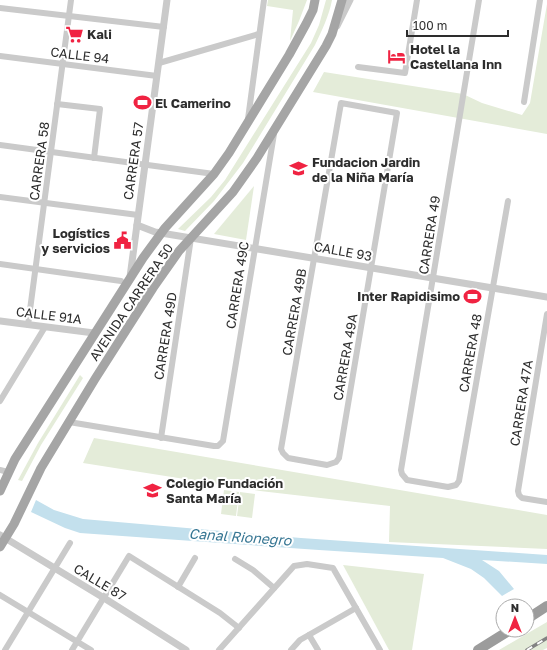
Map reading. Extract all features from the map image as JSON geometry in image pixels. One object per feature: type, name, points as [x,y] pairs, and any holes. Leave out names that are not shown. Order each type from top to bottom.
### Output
[{"type":"highway","points":[[535,613],[547,606]]},
{"type":"highway","points":[[478,650],[497,638]]},
{"type":"main road","name":"AVENIDA CARRERA 50","points":[[0,491],[4,471],[130,277],[161,233],[214,174],[247,124],[306,24],[313,10],[315,0]]},
{"type":"main road","points":[[332,34],[342,0]]},
{"type":"main road","name":"AVENIDA CARRERA 50","points":[[0,547],[3,537],[21,510],[37,476],[153,288],[179,251],[233,192],[275,128],[332,34]]},
{"type":"street","name":"CARRERA 58","points":[[28,325],[71,0]]},
{"type":"street","name":"CARRERA 57","points":[[130,277],[167,0]]},
{"type":"street","points":[[247,124],[264,0]]},
{"type":"street","name":"AVENIDA CARRERA 50","points":[[332,34],[350,0]]},
{"type":"street","points":[[358,67],[405,73],[418,0]]},
{"type":"street","name":"CARRERA 49","points":[[456,485],[448,487],[407,480],[402,474],[479,0]]},
{"type":"street","points":[[524,102],[540,0]]},
{"type":"street","points":[[0,8],[164,27]]},
{"type":"street","points":[[159,63],[259,34]]},
{"type":"street","name":"CALLE 94","points":[[0,56],[157,76]]},
{"type":"street","name":"CARRERA 49B","points":[[336,462],[328,465],[288,458],[281,449],[341,103],[397,113]]},
{"type":"street","points":[[57,104],[100,109],[94,158]]},
{"type":"street","name":"CARRERA 49A","points":[[336,462],[339,458],[397,113]]},
{"type":"street","name":"CARRERA 49C","points":[[161,438],[214,446],[220,444],[224,438],[254,248],[275,128]]},
{"type":"street","points":[[0,145],[214,174]]},
{"type":"street","points":[[0,197],[138,214]]},
{"type":"street","name":"CARRERA 48","points":[[456,485],[459,481],[508,201]]},
{"type":"street","name":"CALLE 93","points":[[137,224],[149,230],[161,233],[547,297]]},
{"type":"street","name":"CARRERA 49D","points":[[161,438],[191,238]]},
{"type":"street","points":[[0,264],[121,281]]},
{"type":"street","name":"CARRERA 47A","points":[[547,314],[518,491],[518,496],[522,498],[547,502]]},
{"type":"street","name":"CALLE 91A","points":[[0,321],[94,333]]},
{"type":"street","points":[[0,401],[45,327]]},
{"type":"street","points":[[69,422],[161,438]]},
{"type":"street","name":"CALLE 87","points":[[3,537],[186,650]]},
{"type":"street","points":[[5,650],[70,543]]},
{"type":"street","points":[[72,650],[129,556],[220,613],[238,628]]},
{"type":"street","points":[[178,587],[195,558]]},
{"type":"street","points":[[235,559],[254,570],[274,588]]},
{"type":"street","points":[[219,650],[294,566],[307,564],[333,568],[380,650]]},
{"type":"street","points":[[0,595],[91,650]]},
{"type":"street","points":[[291,650],[300,640],[356,608]]},
{"type":"street","points":[[309,635],[318,650]]},
{"type":"green space","points":[[268,0],[307,0],[290,41],[293,10],[267,6]]},
{"type":"green space","points":[[326,0],[332,0],[331,6],[315,45],[243,163],[214,201],[185,231],[178,229],[211,197],[225,180],[311,43],[319,25]]},
{"type":"green space","points":[[547,4],[547,134],[313,92],[324,72],[463,94],[482,103],[522,115],[530,103]]},
{"type":"green space","points":[[254,186],[246,240],[214,234]]},
{"type":"green space","points":[[80,375],[83,378],[41,445],[22,481],[18,480],[38,443]]},
{"type":"green space","points":[[94,438],[547,515],[547,549],[389,542],[390,506],[260,491],[83,463]]},
{"type":"green space","points":[[224,490],[239,492],[236,516],[221,514]]},
{"type":"green space","points":[[240,492],[255,494],[252,518],[237,516]]},
{"type":"green space","points":[[343,565],[424,574],[412,650],[389,650]]},
{"type":"green space","points":[[547,622],[547,648],[543,650],[499,650],[520,638],[535,638],[535,629]]},
{"type":"water","name":"Canal Rionegro","points":[[36,500],[54,510],[83,519],[301,538],[547,555],[547,564],[482,560],[499,571],[514,589],[502,596],[484,578],[471,569],[443,558],[80,533],[65,528],[31,512]]},
{"type":"railway","points":[[527,650],[547,638]]},
{"type":"place","name":"Kali","points":[[74,34]]},
{"type":"place","name":"Hotel la Castellana Inn","points":[[397,56]]},
{"type":"place","name":"El Camerino","points":[[142,103]]},
{"type":"place","name":"Fundacion Jardin de la Niña María","points":[[299,169]]},
{"type":"place","name":"Logístics y servicios","points":[[123,240]]},
{"type":"place","name":"Inter Rapidisimo","points":[[473,296]]},
{"type":"place","name":"Colegio Fundación Santa María","points":[[153,490]]}]
